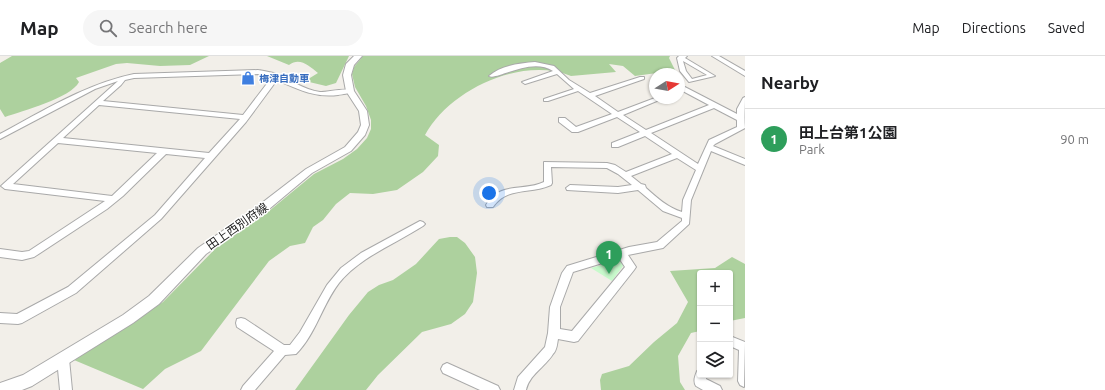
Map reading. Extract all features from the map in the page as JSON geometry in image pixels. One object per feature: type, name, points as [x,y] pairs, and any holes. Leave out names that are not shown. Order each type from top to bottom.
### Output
[{"type":"street","name":"田上西別府線","points":[[0,390],[27,381],[128,319],[154,300],[202,251],[258,212],[309,171],[348,149],[358,140],[365,125],[363,111],[350,91],[348,70],[350,64],[358,56]]},
{"type":"street","points":[[715,56],[745,74]]},
{"type":"street","points":[[683,57],[712,76],[691,81],[684,73],[680,62],[680,58],[683,57]]},
{"type":"street","points":[[492,76],[519,64],[550,66],[567,81],[700,169]]},
{"type":"street","points":[[0,137],[93,88],[123,78],[250,71],[276,76],[317,94],[350,91]]},
{"type":"street","points":[[525,82],[558,72]]},
{"type":"street","points":[[0,318],[18,319],[62,296],[81,284],[158,216],[245,117],[276,76]]},
{"type":"street","points":[[3,187],[119,84],[123,78]]},
{"type":"street","points":[[589,96],[642,78]]},
{"type":"street","points":[[546,100],[579,89]]},
{"type":"street","points":[[685,91],[740,119]]},
{"type":"street","points":[[562,120],[575,130],[649,102]]},
{"type":"street","points":[[520,390],[522,381],[527,374],[550,350],[554,333],[555,307],[567,273],[570,269],[621,254],[660,245],[686,222],[687,200],[709,147],[712,142],[741,128],[740,119],[744,102]]},
{"type":"street","points":[[98,103],[245,117]]},
{"type":"street","points":[[615,145],[714,105]]},
{"type":"street","points":[[56,140],[211,156]]},
{"type":"street","points":[[709,147],[745,162]]},
{"type":"street","points":[[0,253],[22,256],[31,254],[114,199],[164,151]]},
{"type":"street","points":[[630,174],[677,154]]},
{"type":"street","points":[[490,205],[494,197],[507,191],[548,183],[547,164],[608,166],[642,187],[666,208],[678,215],[686,216]]},
{"type":"street","points":[[3,187],[114,199]]},
{"type":"street","points":[[570,188],[618,190],[642,187]]},
{"type":"street","points":[[242,323],[282,350],[292,350],[300,343],[322,301],[343,271],[379,246],[420,224]]},
{"type":"street","points":[[554,333],[574,336],[631,267],[621,254]]},
{"type":"street","points":[[732,342],[745,347],[744,381]]},
{"type":"street","points":[[247,390],[282,350]]},
{"type":"street","points":[[63,359],[66,390]]},
{"type":"street","points":[[447,369],[494,390]]},
{"type":"street","points":[[701,378],[700,382],[716,390]]},
{"type":"green space","points":[[12,56],[209,56],[190,65],[160,66],[127,63],[116,64],[76,78],[79,82],[74,88],[57,99],[5,117],[0,109],[0,63]]},
{"type":"green space","points":[[267,56],[349,56],[336,83],[326,86],[305,81],[318,73],[304,63],[297,62],[289,65]]},
{"type":"green space","points":[[363,56],[670,56],[669,58],[674,68],[649,68],[649,74],[635,76],[623,66],[609,64],[616,72],[571,76],[552,71],[531,70],[510,74],[489,81],[469,91],[451,104],[436,118],[425,135],[439,145],[438,156],[423,172],[397,190],[373,194],[350,193],[336,204],[323,220],[313,227],[305,243],[290,246],[269,261],[201,351],[165,369],[143,389],[74,360],[163,302],[218,246],[263,216],[314,174],[343,159],[357,149],[367,138],[371,129],[371,120],[366,106],[355,87],[352,74],[354,67]]},
{"type":"green space","points":[[457,237],[465,243],[475,257],[477,273],[473,302],[465,314],[451,324],[422,332],[378,375],[366,390],[295,390],[349,315],[368,292],[379,285],[393,280],[416,264],[439,239]]},
{"type":"green space","points":[[732,257],[745,264],[745,318],[733,320],[733,270],[697,270],[697,332],[691,333],[678,356],[680,382],[685,390],[601,390],[600,380],[602,374],[629,366],[677,323],[688,302],[670,271],[715,268]]},
{"type":"green space","points":[[618,260],[623,266],[612,281],[591,268]]},
{"type":"place","name":"梅津自動車","points":[[248,78]]},
{"type":"place","name":"田上台第1公園","points":[[609,274]]}]
